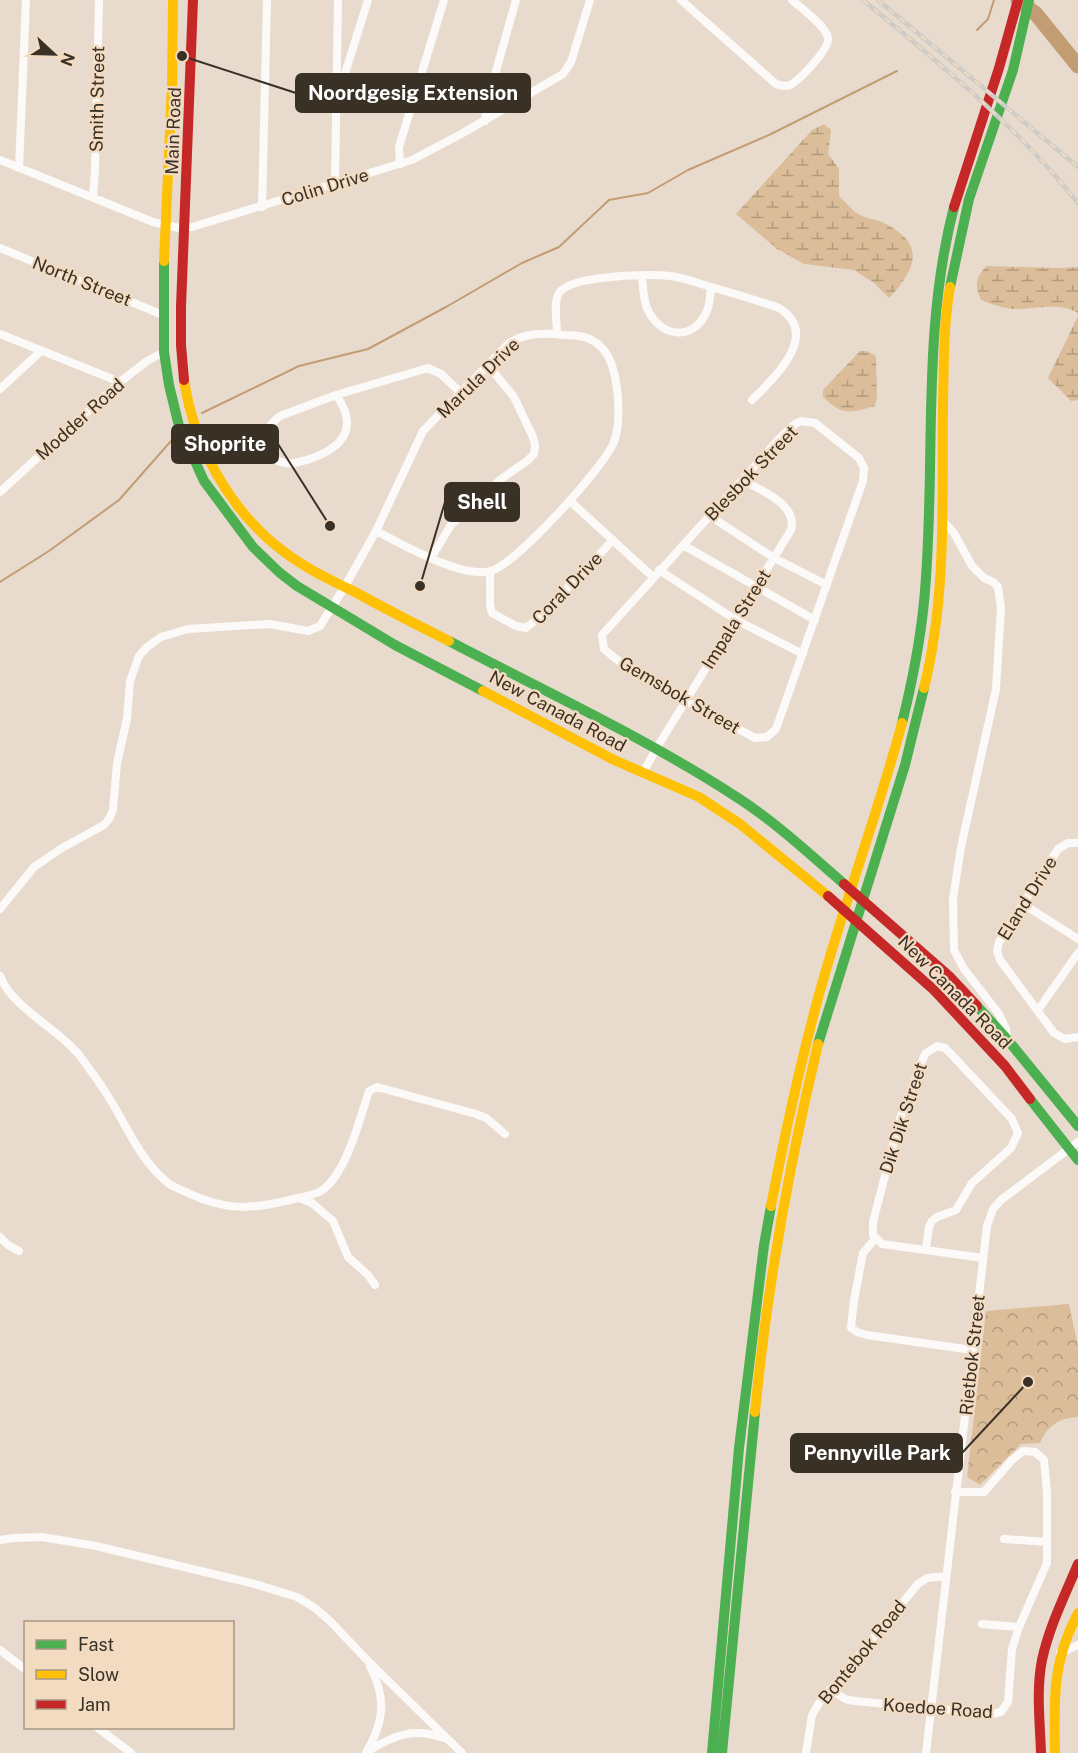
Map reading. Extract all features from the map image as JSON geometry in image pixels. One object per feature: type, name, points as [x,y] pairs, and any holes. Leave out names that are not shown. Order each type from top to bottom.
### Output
[{"type":"main road","name":"Main Road","points":[[165,225],[172,86],[173,0]]},
{"type":"main road","name":"Main Road","points":[[185,228],[193,0]]},
{"type":"main road","points":[[712,1753],[739,1448],[764,1245],[780,1160],[817,1002],[887,778],[911,686],[925,592],[932,348],[937,287],[959,186],[1014,20],[1018,0]]},
{"type":"main road","points":[[722,1753],[759,1368],[780,1225],[801,1113],[822,1029],[905,765],[930,664],[942,571],[944,354],[953,269],[969,199],[1012,69],[1029,0]]},
{"type":"main road","name":"New Canada Road","points":[[165,225],[164,352],[179,426],[191,456],[211,492],[253,547],[288,580],[405,650],[567,736],[711,804],[748,830],[802,873],[903,960],[934,990],[998,1058],[1074,1145],[1078,1160]]},
{"type":"main road","name":"New Canada Road","points":[[185,228],[181,340],[184,382],[192,418],[201,444],[220,481],[260,532],[296,562],[656,749],[740,799],[811,855],[903,934],[974,1001],[1078,1126]]},
{"type":"main road","points":[[1061,1103],[1078,1115]]},
{"type":"main road","points":[[1041,1753],[1039,1711],[1042,1663],[1051,1631],[1078,1564]]},
{"type":"main road","points":[[1055,1753],[1054,1686],[1059,1653],[1070,1626],[1078,1614]]},
{"type":"street","points":[[19,168],[26,0]]},
{"type":"street","name":"Smith Street","points":[[93,197],[99,0]]},
{"type":"street","points":[[262,207],[267,0]]},
{"type":"street","points":[[335,183],[338,0]]},
{"type":"street","points":[[336,102],[368,0]]},
{"type":"street","points":[[400,164],[399,147],[444,0]]},
{"type":"street","points":[[485,121],[487,103],[516,0]]},
{"type":"street","name":"Colin Drive","points":[[0,160],[141,218],[185,228],[262,207],[400,164],[424,155],[485,121],[563,74],[571,62],[590,0]]},
{"type":"street","points":[[681,0],[742,56],[780,86],[788,86],[795,82],[825,50],[828,38],[825,30],[792,0]]},
{"type":"street","name":"North Street","points":[[0,248],[163,315]]},
{"type":"street","points":[[642,275],[647,308],[658,326],[672,333],[690,330],[700,322],[708,307],[711,287]]},
{"type":"street","points":[[557,334],[557,297],[565,286],[594,279],[642,275],[670,276],[777,307],[787,314],[795,327],[794,351],[777,374],[752,400]]},
{"type":"street","points":[[0,334],[120,382]]},
{"type":"street","name":"Marula Drive","points":[[0,909],[34,867],[62,848],[104,825],[110,819],[122,735],[127,719],[130,681],[140,656],[147,647],[161,637],[188,629],[270,624],[308,631],[320,626],[376,531],[423,431],[508,344],[520,336],[557,334],[591,339],[604,349],[616,387],[619,416],[612,447],[570,501],[526,544],[490,571]]},
{"type":"street","points":[[0,389],[41,351]]},
{"type":"street","name":"Modder Road","points":[[0,492],[120,382],[147,361],[164,352]]},
{"type":"street","points":[[431,558],[451,525],[501,479],[534,454],[533,438],[514,397],[488,365]]},
{"type":"street","points":[[336,395],[345,408],[347,417],[345,434],[338,445],[332,450],[294,464],[278,461],[267,445],[266,436],[272,421],[336,395],[428,368],[441,374],[461,393]]},
{"type":"street","name":"Blesbok Street","points":[[601,640],[605,629],[780,438],[801,421],[815,423],[859,458],[864,468],[862,489],[776,729],[767,737]]},
{"type":"street","name":"Impala Street","points":[[643,773],[791,530],[792,517],[781,503],[743,480]]},
{"type":"street","points":[[570,501],[653,577]]},
{"type":"street","points":[[710,516],[774,558],[827,585]]},
{"type":"street","points":[[943,521],[954,533],[972,566],[998,587],[1001,608],[996,689],[963,837],[953,899],[954,950],[964,969],[999,1014],[1006,1029],[1007,1039]]},
{"type":"street","points":[[376,531],[431,558],[466,570],[490,571]]},
{"type":"street","name":"Coral Drive","points":[[490,571],[492,613],[516,627],[528,628],[613,540]]},
{"type":"street","points":[[683,545],[815,620]]},
{"type":"street","points":[[659,570],[736,620],[802,654]]},
{"type":"street","name":"Gemsbok Street","points":[[601,640],[604,649],[616,659],[686,701],[752,737],[767,737]]},
{"type":"street","name":"Eland Drive","points":[[1078,843],[1068,843],[1058,849],[999,942],[997,951],[1000,960],[1058,1036],[1068,1040],[1078,1037]]},
{"type":"street","points":[[1023,904],[1078,939]]},
{"type":"street","points":[[1038,1010],[1078,953]]},
{"type":"street","points":[[0,976],[14,998],[62,1037],[78,1054],[111,1099],[136,1147],[169,1184],[202,1199],[238,1208],[264,1206],[323,1191],[338,1172],[351,1146],[369,1091],[377,1087],[476,1114],[486,1118],[505,1134]]},
{"type":"street","name":"Dik Dik Street","points":[[875,1239],[872,1233],[873,1222],[899,1121],[924,1054],[932,1048],[941,1047],[950,1053],[1012,1119],[1018,1133],[1011,1148],[972,1183],[956,1210],[932,1221],[926,1250]]},
{"type":"street","name":"Rietbok Street","points":[[926,1753],[987,1226],[996,1205],[1074,1145]]},
{"type":"street","points":[[299,1198],[312,1203],[333,1221],[348,1257],[368,1275],[375,1285]]},
{"type":"street","points":[[0,1237],[19,1251]]},
{"type":"street","points":[[972,1350],[867,1335],[851,1328],[851,1317],[863,1253],[875,1239],[891,1246],[983,1258]]},
{"type":"street","name":"Koedoe Road","points":[[830,1689],[845,1699],[855,1701],[993,1714],[1003,1710],[1009,1698],[1010,1660],[1018,1627],[1046,1567],[1044,1460],[1039,1454],[1029,1451],[1021,1452],[984,1492],[955,1492]]},
{"type":"street","points":[[0,1540],[42,1537],[96,1546],[255,1584],[297,1598],[315,1608],[330,1621],[462,1753]]},
{"type":"street","points":[[1004,1539],[1047,1542]]},
{"type":"street","name":"Bontebok Road","points":[[807,1753],[812,1715],[819,1703],[918,1584],[927,1578],[946,1576]]},
{"type":"street","points":[[1078,1614],[1078,1629]]},
{"type":"street","points":[[982,1624],[1018,1627]]},
{"type":"street","points":[[1059,1653],[1078,1645]]},
{"type":"street","points":[[0,1650],[24,1668]]},
{"type":"street","points":[[366,1753],[378,1730],[382,1713],[382,1696],[367,1660]]},
{"type":"street","points":[[99,1729],[131,1753]]},
{"type":"street","points":[[366,1753],[397,1736],[408,1733],[421,1732],[448,1740]]},
{"type":"green space","points":[[824,124],[831,130],[828,154],[839,169],[839,196],[857,213],[896,230],[906,238],[911,247],[913,256],[911,266],[899,287],[889,298],[874,283],[854,270],[804,264],[777,249],[736,214],[812,130]]},
{"type":"green space","points":[[986,266],[1078,267],[1078,313],[1058,307],[1011,309],[981,300],[977,282]]},
{"type":"green space","points":[[1078,316],[1078,400],[1071,401],[1048,378]]},
{"type":"green space","points":[[860,351],[867,351],[876,356],[877,398],[875,406],[853,411],[842,410],[823,397],[823,390]]},
{"type":"green space","points":[[1069,1304],[1078,1346],[1078,1417],[1065,1419],[1055,1424],[1047,1431],[1040,1443],[1021,1444],[980,1485],[967,1477],[986,1311]]},
{"type":"waterway","points":[[977,30],[988,19],[994,0]]},
{"type":"waterway","points":[[1018,0],[1036,14],[1078,66]]},
{"type":"waterway","points":[[202,413],[299,366],[368,349],[522,263],[559,247],[609,200],[648,193],[688,170],[769,135],[897,71]]},
{"type":"waterway","points":[[0,582],[49,551],[119,500],[171,441]]},
{"type":"railway","points":[[863,0],[1003,121],[1054,174],[1078,203]]},
{"type":"railway","points":[[878,0],[1078,167]]},
{"type":"traffic: fast","points":[[950,287],[969,199],[1013,70],[1029,0]]},
{"type":"traffic: fast","points":[[902,723],[915,662],[924,602],[928,552],[933,354],[943,256],[954,207]]},
{"type":"traffic: fast","points":[[164,261],[164,352],[169,385],[179,426],[204,481],[253,547],[297,586],[395,645],[483,691]]},
{"type":"traffic: fast","points":[[449,641],[704,776],[765,817],[844,884]]},
{"type":"traffic: fast","points":[[818,1044],[905,765],[924,688]]},
{"type":"traffic: fast","points":[[977,1006],[1078,1126]]},
{"type":"traffic: fast","points":[[1030,1099],[1078,1160]]},
{"type":"traffic: fast","points":[[712,1753],[739,1448],[764,1245],[771,1206]]},
{"type":"traffic: fast","points":[[722,1753],[755,1412]]},
{"type":"traffic: slow","points":[[164,261],[172,86],[173,0]]},
{"type":"traffic: slow","points":[[924,688],[937,618],[940,583],[943,512],[944,346],[950,287]]},
{"type":"traffic: slow","points":[[184,380],[196,429],[217,475],[231,497],[264,535],[309,568],[449,641]]},
{"type":"traffic: slow","points":[[483,691],[614,760],[699,797],[740,824],[828,896]]},
{"type":"traffic: slow","points":[[771,1206],[792,1104],[817,1002],[902,723]]},
{"type":"traffic: slow","points":[[755,1412],[780,1227],[818,1044]]},
{"type":"traffic: slow","points":[[1055,1753],[1056,1681],[1063,1648],[1078,1613]]},
{"type":"traffic: jam","points":[[184,380],[181,307],[193,0]]},
{"type":"traffic: jam","points":[[954,207],[999,68],[1018,0]]},
{"type":"traffic: jam","points":[[844,884],[949,976],[977,1006]]},
{"type":"traffic: jam","points":[[828,896],[934,990],[1005,1066],[1030,1099]]},
{"type":"traffic: jam","points":[[1041,1753],[1039,1694],[1042,1660],[1053,1623],[1078,1564]]},
{"type":"place","name":"Noordgesig Extension","points":[[182,56]]},
{"type":"place","name":"Shoprite","points":[[330,526]]},
{"type":"place","name":"Shell","points":[[420,586]]},
{"type":"place","name":"Pennyville Park","points":[[1028,1382]]}]
